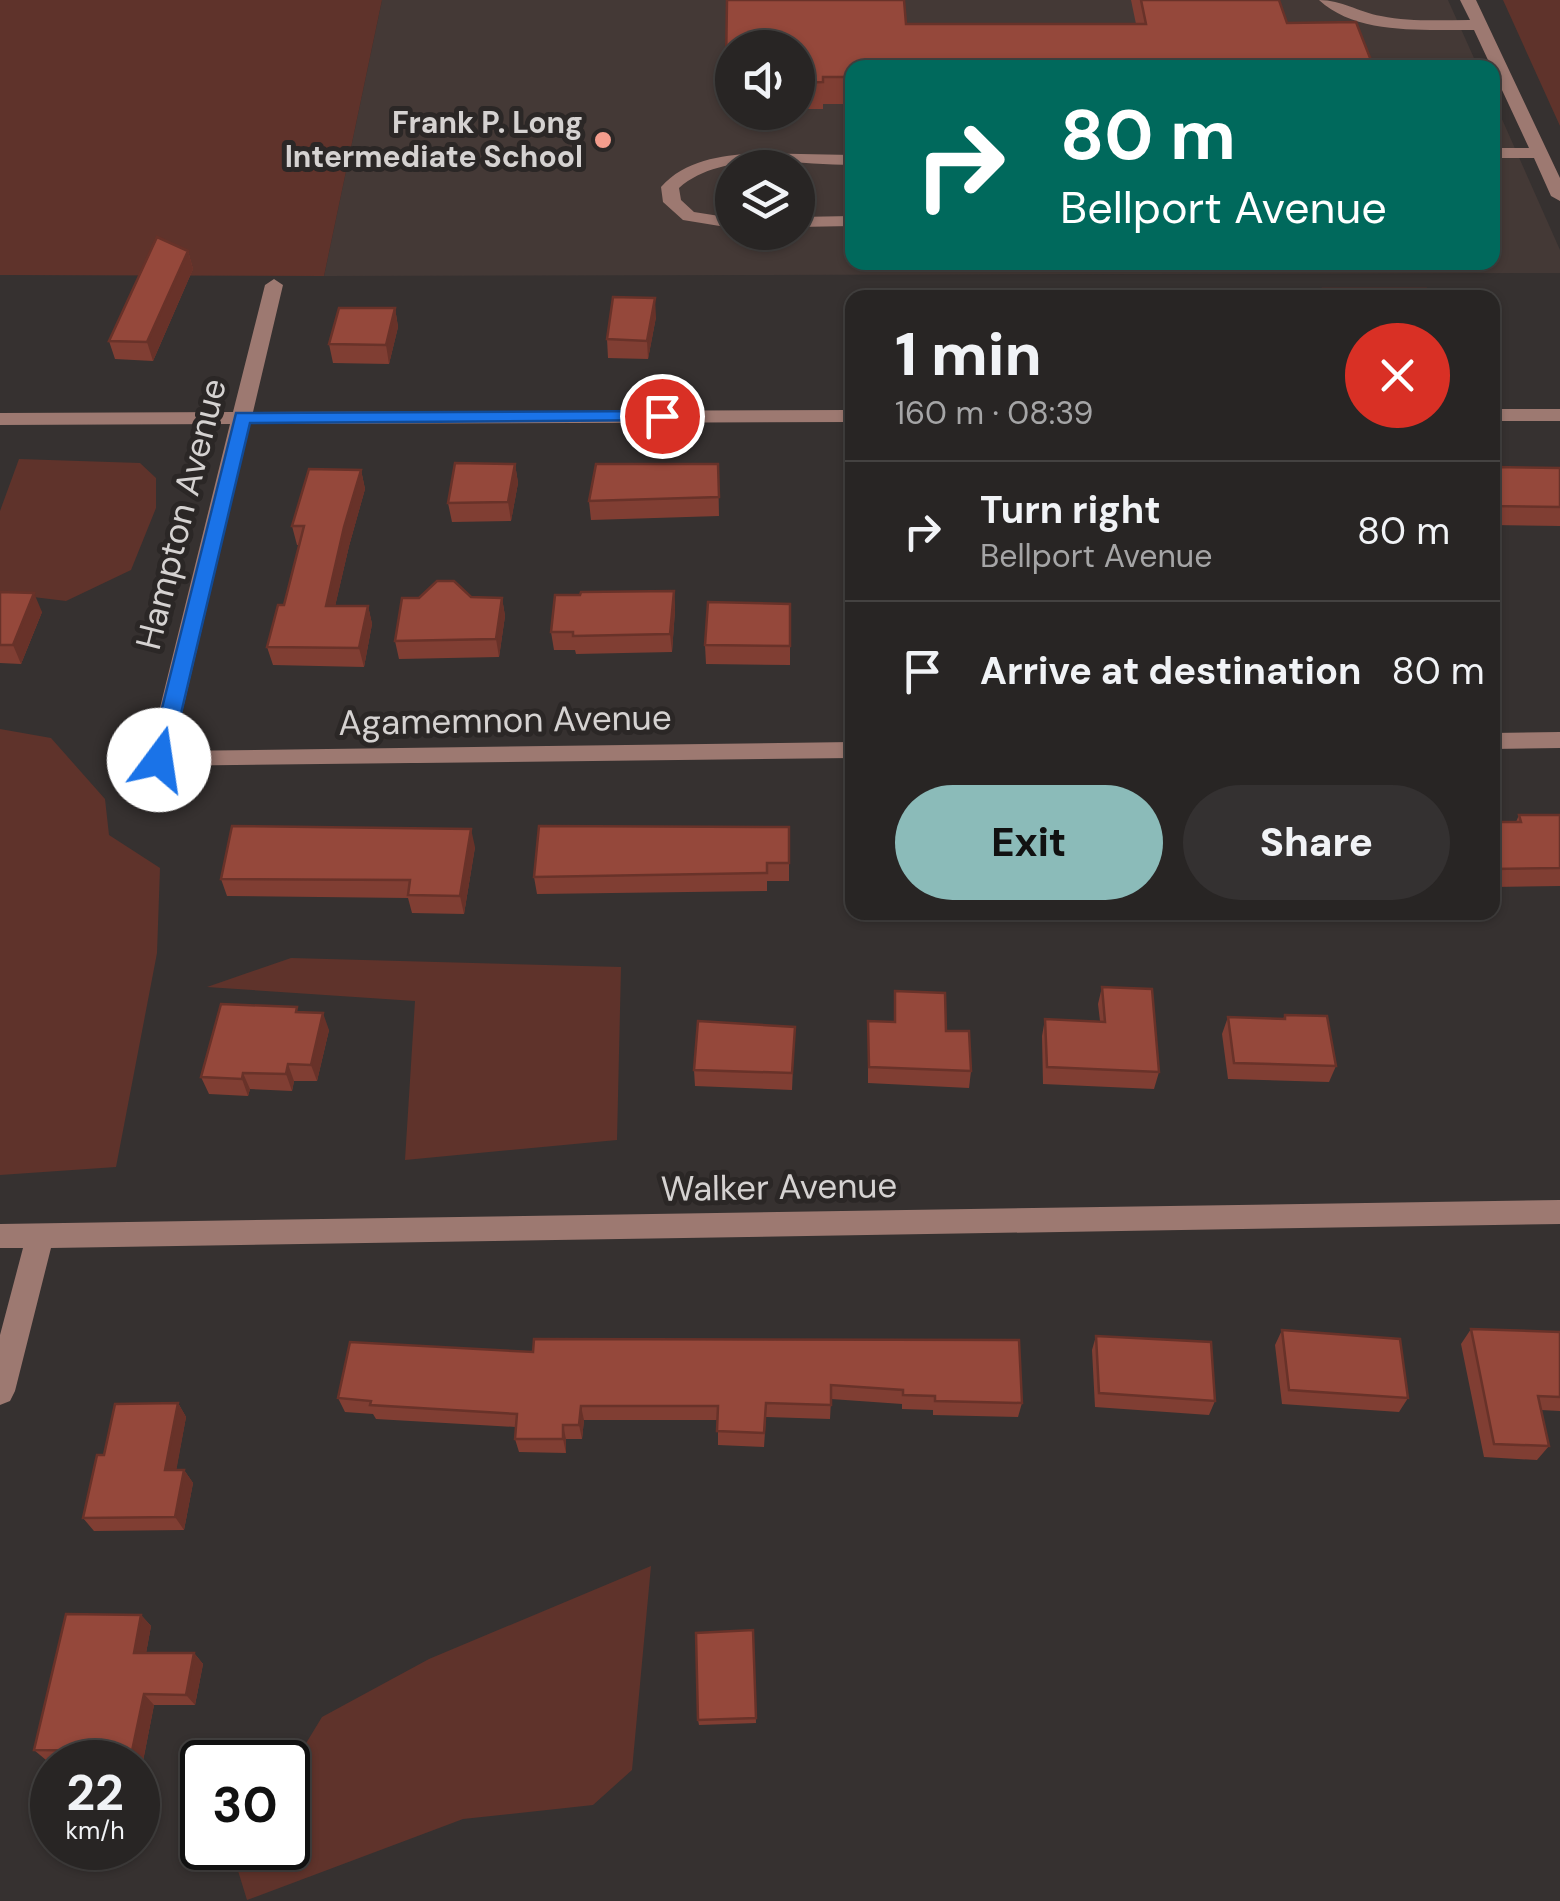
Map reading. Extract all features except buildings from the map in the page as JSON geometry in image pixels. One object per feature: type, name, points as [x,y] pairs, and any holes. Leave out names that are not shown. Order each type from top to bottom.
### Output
[{"type":"street","points":[[1327,0],[1364,17],[1396,24],[1480,25]]},
{"type":"street","points":[[1468,0],[1497,60]]},
{"type":"street","points":[[1500,67],[1560,196]]},
{"type":"street","points":[[1500,153],[1540,152]]},
{"type":"street","points":[[815,161],[845,160]]},
{"type":"street","points":[[715,162],[680,174],[670,187],[672,202],[689,216],[715,220]]},
{"type":"street","points":[[815,222],[845,222]]},
{"type":"street","name":"Hampton Avenue","points":[[159,760],[274,284]]},
{"type":"street","points":[[1500,415],[1560,415]]},
{"type":"street","points":[[0,420],[845,416]]},
{"type":"street","points":[[1500,741],[1560,740]]},
{"type":"street","name":"Agamemnon Avenue","points":[[159,760],[845,750]]},
{"type":"street","name":"Walker Avenue","points":[[0,1236],[1560,1212]]},
{"type":"street","points":[[0,1391],[40,1236]]},
{"type":"shaded area","points":[[0,0],[382,0],[324,276],[0,275]]},
{"type":"shaded area","name":"Frank P. Long Intermediate School","points":[[382,0],[1448,0],[1475,60],[845,60],[845,270],[1500,270],[1500,115],[1560,250],[1560,273],[324,276]]},
{"type":"shaded area","points":[[1503,0],[1560,0],[1560,126]]},
{"type":"shaded area","points":[[19,459],[140,463],[156,478],[156,508],[131,570],[66,601],[0,593],[0,511]]},
{"type":"shaded area","points":[[0,729],[51,738],[105,799],[109,835],[160,868],[157,953],[116,1167],[0,1175]]},
{"type":"shaded area","points":[[291,958],[621,967],[617,1140],[405,1160],[415,1001],[207,987]]},
{"type":"shaded area","points":[[651,1566],[632,1770],[593,1805],[463,1819],[247,1900],[238,1870],[310,1870],[308,1740],[322,1717],[429,1659]]},
{"type":"place","name":"Frank P. Long Intermediate School","points":[[603,140]]},
{"type":"route","points":[[159,760],[242,417],[662,416]]}]
